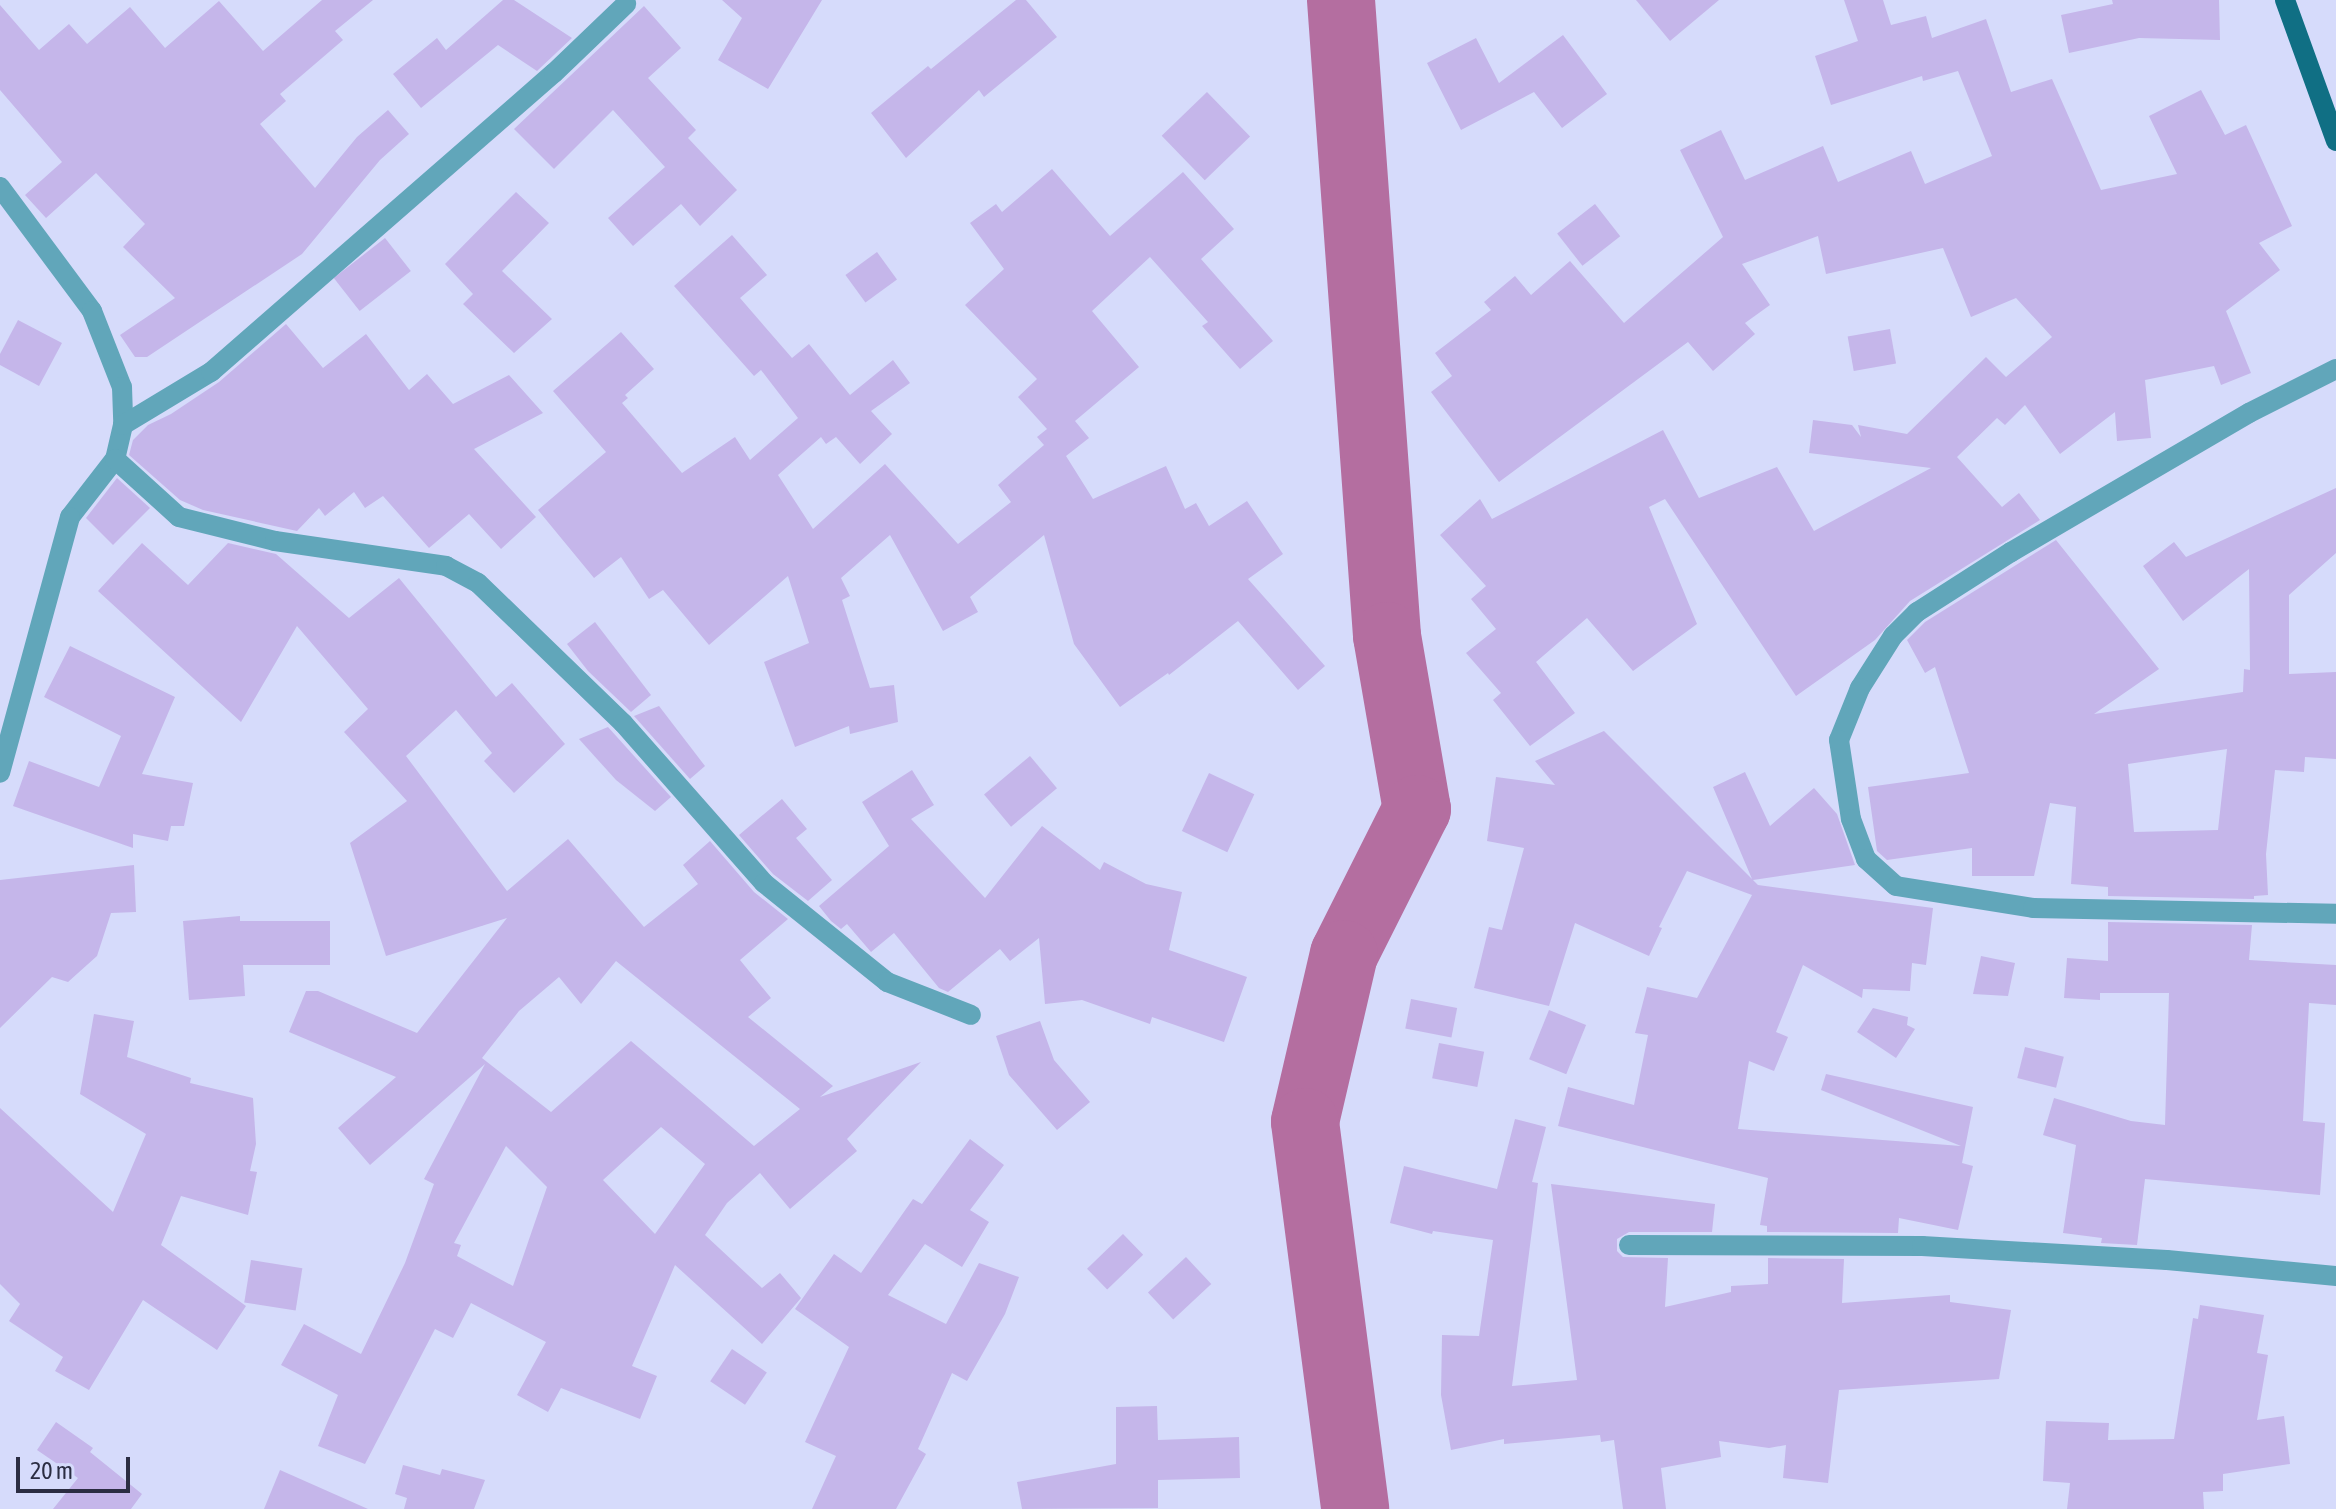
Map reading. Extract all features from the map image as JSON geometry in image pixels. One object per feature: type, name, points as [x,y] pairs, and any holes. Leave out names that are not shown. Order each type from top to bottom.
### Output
[{"type":"main road","points":[[2285,0],[2336,141]]},
{"type":"street","points":[[123,425],[211,372],[554,73],[626,4]]},
{"type":"street","points":[[0,187],[92,311],[122,387],[123,425],[115,459],[70,517],[0,773]]},
{"type":"street","points":[[2336,369],[2235,421],[2011,552],[1917,612],[1893,636],[1860,688],[1839,740],[1851,819],[1866,859],[1896,886],[2033,908],[2336,914]]},
{"type":"street","points":[[115,459],[179,517],[262,538],[446,566],[478,583],[623,723],[764,883],[887,982],[971,1015]]},
{"type":"street","points":[[1629,1245],[1922,1246],[2167,1260],[2336,1276]]},
{"type":"building","points":[[322,0],[373,0],[335,31],[343,40],[280,94],[286,101],[260,124],[315,188],[357,137],[388,110],[409,134],[380,160],[302,254],[147,357],[135,357],[120,335],[175,298],[123,247],[145,224],[96,173],[46,218],[25,195],[62,162],[0,90],[0,5],[39,50],[69,24],[87,44],[130,7],[165,48],[219,1],[263,51]]},
{"type":"building","points":[[503,0],[514,0],[572,38],[537,71],[498,45],[421,108],[393,74],[437,38],[446,50]]},
{"type":"building","points":[[722,0],[822,0],[768,89],[718,60],[742,18]]},
{"type":"building","points":[[1016,0],[1026,0],[1057,37],[984,97],[979,90],[906,158],[871,113]]},
{"type":"building","points":[[1636,0],[1719,0],[1670,41]]},
{"type":"building","points":[[1844,0],[1883,0],[1891,25],[1926,16],[1932,38],[1986,19],[2011,92],[2052,79],[2101,190],[2177,174],[2149,116],[2201,90],[2225,135],[2246,125],[2292,226],[2259,243],[2280,270],[2226,311],[2251,373],[2221,385],[2214,366],[2145,380],[2151,438],[2117,441],[2115,412],[2060,454],[2025,405],[2005,425],[1997,418],[1957,457],[2002,507],[2019,493],[2040,520],[1910,601],[1875,640],[1796,696],[1665,499],[1649,507],[1697,624],[1633,671],[1587,618],[1536,662],[1575,713],[1530,746],[1493,700],[1501,693],[1466,653],[1496,629],[1471,599],[1486,586],[1440,535],[1480,499],[1492,519],[1663,430],[1699,498],[1777,467],[1814,531],[1931,468],[1809,453],[1813,420],[1852,425],[1861,437],[1858,425],[1907,434],[1986,357],[2006,377],[2052,337],[2016,298],[1971,317],[1943,248],[1826,274],[1818,236],[1742,264],[1770,305],[1745,323],[1755,334],[1713,371],[1688,342],[1499,482],[1431,392],[1452,376],[1435,353],[1491,310],[1484,302],[1515,276],[1531,295],[1570,261],[1624,323],[1723,237],[1680,150],[1721,130],[1745,180],[1823,146],[1838,182],[1911,151],[1925,184],[1992,156],[1958,71],[1923,81],[1922,76],[1831,105],[1815,56],[1858,41]]},
{"type":"building","points":[[2112,0],[2219,0],[2220,40],[2139,38],[2069,53],[2061,15],[2113,4]]},
{"type":"building","points":[[644,6],[681,48],[648,78],[696,130],[688,138],[737,190],[700,226],[681,204],[633,246],[608,218],[665,167],[613,110],[554,169],[514,129]]},
{"type":"building","points":[[1563,35],[1607,94],[1562,128],[1534,92],[1461,130],[1427,63],[1476,38],[1499,83]]},
{"type":"building","points":[[1207,92],[1250,137],[1205,180],[1162,136]]},
{"type":"building","points":[[1052,169],[1110,236],[1183,172],[1234,229],[1201,259],[1273,341],[1240,369],[1202,326],[1208,322],[1150,257],[1092,311],[1139,367],[1075,421],[1089,438],[1066,456],[1093,499],[1166,466],[1185,509],[1196,503],[1209,526],[1247,501],[1283,554],[1248,579],[1325,666],[1298,690],[1238,621],[1169,675],[1120,707],[1074,644],[1044,535],[970,597],[978,612],[943,631],[890,535],[841,578],[850,596],[842,600],[870,688],[894,685],[898,722],[850,734],[849,726],[795,747],[764,662],[809,643],[788,576],[709,645],[663,590],[649,599],[621,557],[594,578],[538,510],[606,452],[553,391],[621,332],[654,369],[625,395],[628,398],[622,403],[682,473],[735,437],[750,460],[798,418],[761,370],[754,376],[674,286],[732,235],[767,275],[740,298],[792,358],[809,344],[850,395],[893,360],[910,383],[871,411],[892,434],[860,464],[836,437],[826,444],[821,437],[778,475],[813,529],[885,464],[958,544],[1011,502],[998,485],[1044,445],[1037,437],[1047,429],[1018,397],[1037,379],[965,305],[1004,269],[970,223],[996,204],[1002,212]]},
{"type":"building","points":[[516,192],[549,223],[502,271],[552,319],[514,353],[463,304],[473,294],[445,264]]},
{"type":"building","points":[[1595,204],[1620,236],[1582,266],[1557,234]]},
{"type":"building","points":[[385,238],[411,271],[360,311],[334,278]]},
{"type":"building","points":[[877,252],[897,280],[865,302],[845,275]]},
{"type":"building","points":[[18,320],[62,343],[39,386],[0,365],[0,354]]},
{"type":"building","points":[[286,324],[323,368],[366,334],[409,390],[427,374],[453,404],[509,375],[543,413],[474,449],[536,517],[501,549],[469,514],[429,548],[383,496],[365,508],[354,492],[325,516],[319,508],[297,531],[203,510],[180,500],[129,455],[133,440],[148,425],[171,414],[219,382]]},
{"type":"building","points":[[1890,329],[1896,363],[1854,371],[1848,336]]},
{"type":"building","points":[[117,478],[150,508],[113,545],[86,518]]},
{"type":"building","points":[[2336,488],[2336,553],[2289,595],[2289,674],[2336,672],[2336,759],[2305,757],[2304,772],[2275,770],[2266,854],[2268,895],[2254,896],[2254,899],[2108,896],[2108,887],[2071,884],[2076,807],[2050,803],[2034,876],[1972,876],[1972,848],[1887,860],[1877,851],[1868,787],[1969,773],[1935,667],[1925,673],[1907,640],[1925,622],[2056,540],[2159,669],[2094,714],[2243,692],[2244,669],[2250,670],[2249,569],[2183,621],[2143,566],[2174,542],[2186,557]],"holes":[[[2227,749],[2218,830],[2134,832],[2128,764]]]},
{"type":"building","points":[[142,543],[188,585],[228,543],[276,554],[349,618],[399,578],[496,697],[512,683],[565,744],[514,793],[484,761],[492,753],[456,710],[406,756],[507,891],[568,839],[644,927],[698,884],[683,865],[710,841],[754,892],[788,919],[740,960],[771,998],[748,1017],[833,1086],[820,1097],[921,1062],[847,1139],[857,1151],[790,1209],[760,1173],[727,1203],[705,1235],[762,1288],[780,1273],[801,1298],[762,1344],[675,1265],[632,1366],[657,1376],[640,1419],[561,1388],[548,1412],[517,1395],[546,1342],[471,1303],[453,1338],[435,1329],[365,1464],[318,1446],[338,1395],[281,1365],[304,1324],[361,1354],[405,1263],[434,1184],[424,1179],[485,1064],[370,1165],[338,1128],[396,1077],[289,1032],[306,991],[318,991],[417,1033],[507,918],[386,956],[350,843],[407,801],[344,732],[368,709],[297,626],[241,722],[98,591]],"holes":[[[616,961],[800,1109],[754,1146],[631,1041],[551,1112],[482,1058],[519,1011],[559,977],[581,1004]],[[661,1127],[705,1164],[655,1234],[603,1180]],[[506,1146],[547,1187],[513,1286],[457,1256],[461,1245],[454,1243]]]},
{"type":"building","points":[[595,622],[651,695],[631,712],[588,671],[567,644]]},
{"type":"building","points":[[70,646],[175,697],[142,774],[193,783],[184,826],[171,826],[168,841],[133,834],[133,848],[13,806],[29,761],[99,787],[121,736],[44,697]]},
{"type":"building","points":[[659,706],[705,766],[690,779],[634,716]]},
{"type":"building","points":[[608,727],[671,797],[655,811],[616,780],[579,739]]},
{"type":"building","points":[[1604,731],[1752,879],[1713,787],[1745,772],[1770,826],[1814,788],[1837,814],[1855,865],[1753,880],[1758,885],[1933,908],[1926,965],[1912,963],[1910,991],[1863,989],[1862,998],[1803,965],[1776,1032],[1788,1037],[1774,1071],[1749,1061],[1738,1129],[1961,1146],[1821,1090],[1826,1074],[1973,1107],[1962,1163],[1973,1166],[1958,1230],[1899,1218],[1898,1233],[1767,1232],[1767,1226],[1760,1225],[1768,1178],[1558,1126],[1568,1087],[1634,1105],[1648,1035],[1635,1033],[1647,987],[1697,998],[1752,895],[1687,871],[1659,927],[1662,928],[1649,956],[1575,923],[1549,1006],[1474,988],[1489,927],[1502,930],[1524,848],[1487,841],[1496,777],[1555,785],[1535,761]]},
{"type":"building","points":[[1030,756],[1057,788],[1011,827],[984,795]]},
{"type":"building","points":[[912,770],[934,805],[911,819],[985,898],[1042,826],[1100,870],[1104,862],[1146,884],[1182,892],[1169,950],[1247,977],[1224,1042],[1152,1017],[1150,1024],[1082,1000],[1045,1004],[1039,938],[1010,961],[1000,949],[948,992],[939,988],[894,933],[871,952],[847,924],[841,929],[831,921],[819,906],[889,846],[862,802]]},
{"type":"building","points":[[1209,773],[1254,794],[1227,852],[1182,831]]},
{"type":"building","points":[[782,799],[807,829],[796,838],[832,880],[808,901],[773,874],[739,835]]},
{"type":"building","points":[[134,865],[136,912],[111,913],[97,956],[68,982],[52,977],[0,1028],[0,880]]},
{"type":"building","points":[[240,916],[240,921],[330,921],[330,965],[243,965],[245,996],[189,1000],[183,921]]},
{"type":"building","points":[[2108,922],[2252,925],[2249,960],[2336,965],[2336,1005],[2309,1003],[2303,1121],[2325,1123],[2320,1195],[2145,1179],[2137,1245],[2101,1243],[2102,1238],[2063,1233],[2076,1145],[2043,1135],[2054,1098],[2131,1121],[2165,1125],[2169,993],[2100,993],[2100,1000],[2064,998],[2067,958],[2108,961]]},
{"type":"building","points":[[1981,956],[2015,963],[2008,996],[1973,994]]},
{"type":"building","points":[[1411,999],[1457,1008],[1451,1037],[1405,1028]]},
{"type":"building","points":[[1873,1008],[1908,1017],[1907,1025],[1915,1029],[1896,1058],[1857,1032]]},
{"type":"building","points":[[1549,1010],[1586,1025],[1566,1074],[1529,1059]]},
{"type":"building","points":[[94,1014],[134,1021],[127,1057],[191,1078],[190,1083],[253,1098],[256,1144],[250,1171],[257,1172],[248,1215],[181,1196],[161,1245],[246,1306],[217,1350],[143,1300],[89,1390],[55,1371],[63,1357],[9,1321],[20,1304],[0,1284],[0,1108],[113,1212],[146,1134],[80,1094]]},
{"type":"building","points":[[1040,1021],[1054,1060],[1090,1102],[1057,1130],[1009,1075],[996,1036]]},
{"type":"building","points":[[1439,1043],[1484,1052],[1477,1087],[1432,1078]]},
{"type":"building","points":[[2025,1047],[2064,1057],[2056,1088],[2017,1078]]},
{"type":"building","points":[[1515,1119],[1546,1127],[1532,1182],[1538,1183],[1512,1386],[1577,1380],[1551,1184],[1715,1204],[1712,1232],[1629,1232],[1617,1239],[1617,1251],[1623,1257],[1668,1258],[1665,1307],[1731,1292],[1731,1286],[1768,1284],[1768,1258],[1844,1259],[1842,1303],[1950,1295],[1950,1302],[2011,1310],[1999,1379],[1839,1390],[1828,1483],[1783,1478],[1786,1445],[1769,1448],[1719,1441],[1721,1457],[1661,1468],[1666,1509],[1623,1509],[1614,1440],[1601,1442],[1600,1435],[1504,1444],[1504,1439],[1451,1450],[1441,1395],[1442,1335],[1479,1336],[1493,1240],[1433,1231],[1432,1234],[1390,1223],[1404,1166],[1497,1189]]},
{"type":"building","points":[[970,1139],[1004,1165],[970,1210],[989,1222],[962,1267],[925,1244],[888,1295],[946,1324],[979,1263],[1019,1277],[1005,1314],[967,1381],[952,1373],[918,1449],[926,1454],[896,1509],[812,1509],[836,1456],[805,1442],[849,1347],[795,1309],[834,1254],[861,1273],[913,1199],[922,1204]]},
{"type":"building","points":[[1123,1234],[1143,1255],[1107,1290],[1087,1269]]},
{"type":"building","points":[[1186,1257],[1211,1284],[1173,1320],[1148,1292]]},
{"type":"building","points":[[251,1260],[302,1268],[296,1311],[244,1302]]},
{"type":"building","points":[[2200,1305],[2264,1315],[2257,1353],[2268,1355],[2257,1420],[2284,1416],[2290,1464],[2223,1474],[2223,1491],[2203,1492],[2204,1509],[2067,1509],[2070,1483],[2043,1481],[2046,1421],[2109,1423],[2108,1440],[2174,1439],[2193,1318],[2198,1319]]},
{"type":"building","points":[[732,1349],[767,1372],[745,1405],[710,1381]]},
{"type":"building","points":[[1157,1406],[1158,1440],[1239,1437],[1240,1478],[1158,1480],[1158,1508],[1022,1509],[1017,1482],[1116,1464],[1116,1407]]},
{"type":"building","points":[[56,1422],[93,1448],[90,1452],[142,1494],[131,1509],[53,1509],[78,1478],[37,1450]]},
{"type":"building","points":[[403,1465],[440,1475],[442,1469],[485,1480],[474,1509],[404,1509],[407,1498],[395,1494]]},
{"type":"building","points":[[280,1470],[368,1509],[264,1509]]},
{"type":"waterway","points":[[1341,0],[1387,636],[1417,809],[1344,954],[1305,1122],[1355,1509]]}]
